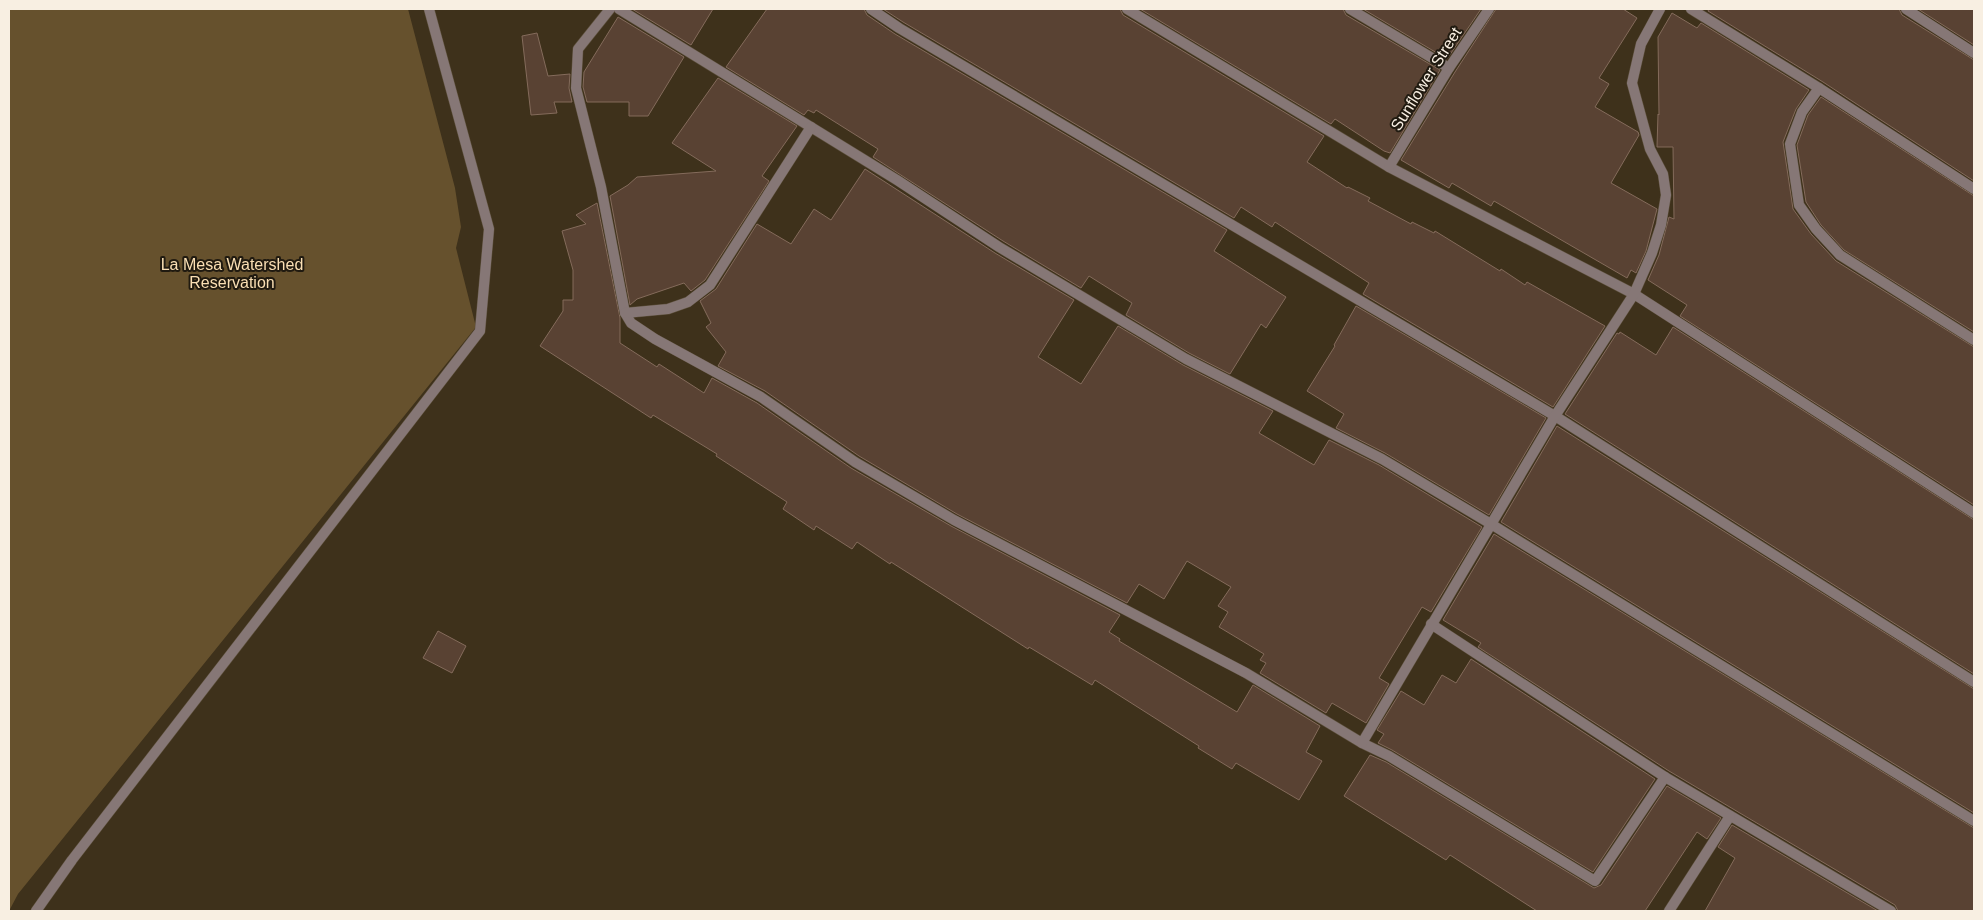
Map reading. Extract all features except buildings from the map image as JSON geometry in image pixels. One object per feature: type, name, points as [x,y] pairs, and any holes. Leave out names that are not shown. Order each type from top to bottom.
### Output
[{"type":"street","points":[[36,911],[72,860],[480,331],[490,229],[429,9]]},
{"type":"street","points":[[610,9],[578,49],[576,88],[601,187],[625,313],[631,323],[655,339],[761,397],[855,462],[946,516],[1246,673],[1362,743],[1389,756],[1595,880],[1664,777]]},
{"type":"street","points":[[619,9],[811,127],[999,247],[1186,359],[1382,459],[1974,821]]},
{"type":"street","points":[[871,9],[899,28],[1114,156],[1555,416],[1974,682]]},
{"type":"street","points":[[1127,9],[1389,166],[1634,294],[1974,513]]},
{"type":"street","points":[[1350,9],[1450,68]]},
{"type":"street","name":"Sunflower Street","points":[[1389,166],[1489,9]]},
{"type":"street","points":[[1362,743],[1555,416],[1634,294],[1652,253],[1661,225],[1666,195],[1662,174],[1650,148],[1632,83],[1642,44],[1660,9]]},
{"type":"street","points":[[1691,9],[1819,88],[1974,189]]},
{"type":"street","points":[[1906,9],[1974,54]]},
{"type":"street","points":[[1819,88],[1802,112],[1790,144],[1799,205],[1816,229],[1840,255],[1974,340]]},
{"type":"street","points":[[625,313],[668,309],[688,302],[710,284],[811,127]]},
{"type":"street","points":[[1431,624],[1664,777],[1891,911]]},
{"type":"street","points":[[1669,911],[1730,816]]},
{"type":"green space","name":"La Mesa Watershed Reservation","points":[[9,9],[408,9],[455,188],[461,227],[456,248],[476,327],[18,894],[9,911]]}]
